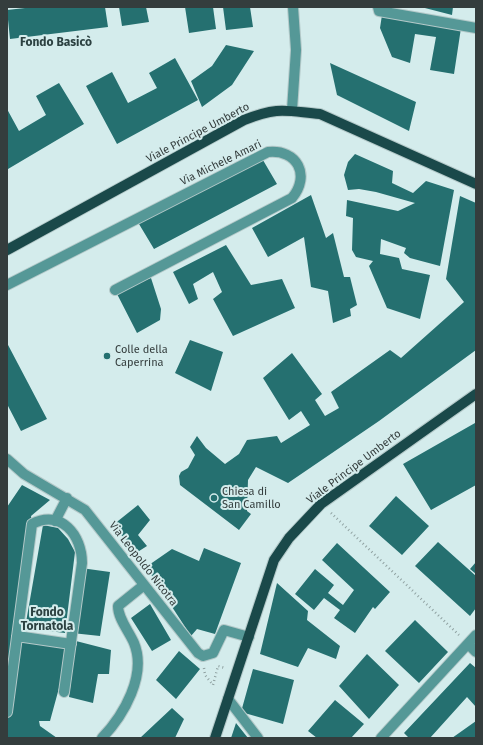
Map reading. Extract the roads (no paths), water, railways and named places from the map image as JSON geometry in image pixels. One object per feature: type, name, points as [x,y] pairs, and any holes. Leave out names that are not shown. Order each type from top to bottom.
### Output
[{"type":"main road","name":"Viale Principe Umberto","points":[[7,250],[244,120],[272,110],[292,110],[320,114],[476,184]]},
{"type":"main road","name":"Viale Principe Umberto","points":[[215,738],[274,560],[289,538],[321,504],[476,394]]},
{"type":"street","points":[[292,110],[296,50],[293,7]]},
{"type":"street","points":[[378,9],[476,28]]},
{"type":"street","name":"Via Michele Amari","points":[[7,285],[268,152],[284,152],[292,157],[298,164],[301,175],[301,184],[292,198],[114,290]]},
{"type":"street","name":"Via Leopoldo Nicotra","points":[[7,459],[24,474],[78,504],[92,516],[192,648],[203,656],[209,656],[213,653],[224,630],[249,637]]},
{"type":"street","points":[[55,521],[67,498]]},
{"type":"street","points":[[7,712],[32,524],[40,520],[55,521],[71,529],[77,537],[81,550],[82,563],[64,692]]},
{"type":"street","points":[[102,738],[114,726],[125,707],[137,669],[136,650],[119,613],[118,606],[144,585]]},
{"type":"street","points":[[381,738],[476,635]]},
{"type":"street","points":[[17,636],[71,644]]},
{"type":"street","points":[[468,644],[476,652]]},
{"type":"street","points":[[228,699],[258,738]]},
{"type":"place","name":"Colle della Caperrina","points":[[107,356]]},
{"type":"place","name":"Chiesa di San Camillo","points":[[214,498]]},
{"type":"district","name":"Fondo Basicò","points":[[56,43]]},
{"type":"district","name":"Fondo Tornatola","points":[[47,620]]}]
